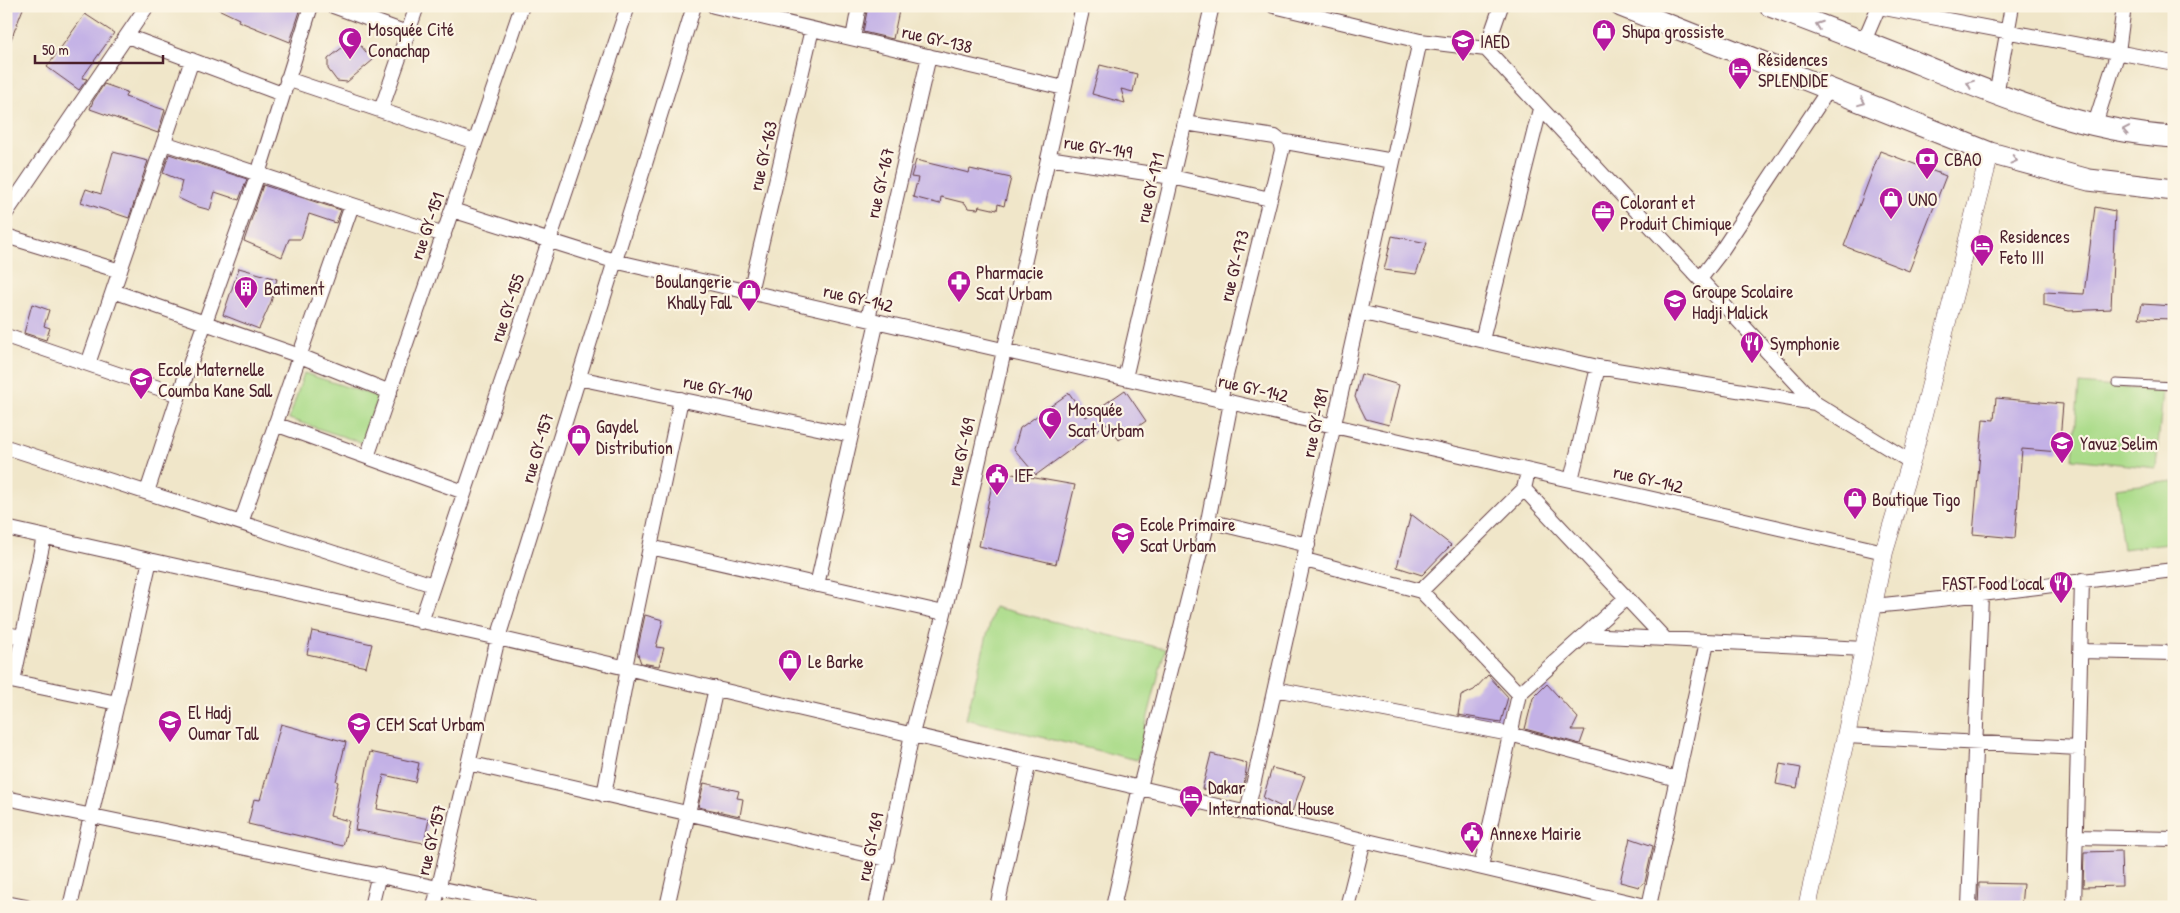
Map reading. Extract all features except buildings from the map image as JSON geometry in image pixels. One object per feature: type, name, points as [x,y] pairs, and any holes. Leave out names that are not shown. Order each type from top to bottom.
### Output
[{"type":"main road","points":[[1621,6],[1990,154],[2089,180],[2174,190]]},
{"type":"main road","points":[[1770,6],[1864,41],[1996,95],[2095,124],[2174,137]]},
{"type":"street","points":[[6,213],[147,6]]},
{"type":"street","points":[[147,492],[179,395],[258,174],[311,6]]},
{"type":"street","points":[[333,6],[407,33]]},
{"type":"street","points":[[381,110],[417,6]]},
{"type":"street","name":"rue GY-151","points":[[368,457],[522,6]]},
{"type":"street","name":"rue GY-155","points":[[421,622],[628,6]]},
{"type":"street","name":"rue GY-157","points":[[434,907],[498,638],[694,6]]},
{"type":"street","name":"rue GY-138","points":[[714,6],[1064,88]]},
{"type":"street","points":[[853,38],[859,6]]},
{"type":"street","name":"rue GY-169","points":[[876,907],[912,734],[944,613],[1083,6]]},
{"type":"street","name":"rue GY-171","points":[[1125,378],[1212,6]]},
{"type":"street","points":[[1274,6],[1420,41],[1486,49],[1815,403],[1911,462]]},
{"type":"street","points":[[1486,49],[1501,6]]},
{"type":"street","points":[[1864,41],[1879,6],[2174,63]]},
{"type":"street","points":[[1996,95],[2012,6]]},
{"type":"street","points":[[2095,124],[2118,52],[2124,6]]},
{"type":"street","name":"rue GY-163","points":[[750,292],[812,29]]},
{"type":"street","points":[[126,36],[282,94]]},
{"type":"street","name":"rue GY-181","points":[[1247,812],[1420,41]]},
{"type":"street","name":"rue GY-167","points":[[817,585],[851,435],[872,320],[929,56]]},
{"type":"street","points":[[88,364],[192,60]]},
{"type":"street","points":[[287,79],[475,142]]},
{"type":"street","points":[[1700,279],[1720,253],[1829,89]]},
{"type":"street","points":[[1482,340],[1540,109]]},
{"type":"street","points":[[1185,123],[1275,137],[1280,141],[1393,161]]},
{"type":"street","name":"rue GY-173","points":[[1113,907],[1140,787],[1208,521],[1226,401],[1282,150],[1280,141]]},
{"type":"street","points":[[164,143],[444,235]]},
{"type":"street","points":[[1807,907],[1846,736],[1884,552],[1911,462],[1990,154]]},
{"type":"street","name":"rue GY-149","points":[[1048,158],[1172,177],[1270,199]]},
{"type":"street","points":[[241,523],[352,205]]},
{"type":"street","name":"rue GY-142","points":[[452,210],[614,261],[1884,552]]},
{"type":"street","points":[[6,236],[120,271]]},
{"type":"street","points":[[113,291],[300,356],[390,392]]},
{"type":"street","points":[[1359,312],[1598,367],[1815,403]]},
{"type":"street","points":[[6,336],[179,395]]},
{"type":"street","points":[[1571,480],[1598,367]]},
{"type":"street","name":"rue GY-140","points":[[578,378],[851,435]]},
{"type":"street","points":[[604,794],[626,667],[681,399]]},
{"type":"street","points":[[275,424],[464,492]]},
{"type":"street","points":[[6,447],[433,585]]},
{"type":"street","points":[[1421,591],[1524,489],[1528,470]]},
{"type":"street","points":[[1524,489],[1665,639]]},
{"type":"street","points":[[1208,521],[1308,545]]},
{"type":"street","points":[[6,528],[626,667],[1481,867],[1634,905],[1650,907],[1707,642]]},
{"type":"street","points":[[44,537],[22,638],[10,680],[117,703]]},
{"type":"street","points":[[650,547],[944,613]]},
{"type":"street","points":[[70,907],[150,560]]},
{"type":"street","points":[[1305,560],[1421,591],[1519,694]]},
{"type":"street","points":[[1874,606],[1981,595],[2082,580],[2174,570]]},
{"type":"street","points":[[2074,907],[2082,580]]},
{"type":"street","points":[[1969,907],[1981,595]]},
{"type":"street","points":[[1481,867],[1519,694],[1626,598]]},
{"type":"street","points":[[6,634],[22,638]]},
{"type":"street","points":[[1585,635],[1864,649]]},
{"type":"street","points":[[2080,651],[2174,653]]},
{"type":"street","points":[[667,907],[716,688]]},
{"type":"street","points":[[1275,689],[1510,734],[1677,779]]},
{"type":"street","points":[[1846,736],[2078,748]]},
{"type":"street","points":[[997,907],[1029,762]]},
{"type":"street","points":[[468,764],[887,859]]},
{"type":"street","points":[[6,798],[526,906]]},
{"type":"street","points":[[2075,837],[2174,839]]},
{"type":"street","points":[[1347,907],[1364,840]]},
{"type":"street","points":[[371,907],[379,874]]},
{"type":"street","points":[[6,903],[26,907]]},
{"type":"lane","points":[[2116,383],[2174,386]]},
{"type":"green space","points":[[304,373],[378,397],[363,443],[289,419]]},
{"type":"green space","points":[[2079,384],[2163,391],[2156,468],[2073,459]]},
{"type":"green space","points":[[2174,481],[2174,542],[2123,549],[2115,488]]},
{"type":"green space","points":[[994,607],[1165,649],[1137,760],[966,719]]},
{"type":"place","name":"Shupa grossiste","points":[[1604,52]]},
{"type":"place","name":"Mosquée Cité Conachap","points":[[350,60]]},
{"type":"place","name":"IAED","points":[[1463,62]]},
{"type":"place","name":"Résidences SPLENDIDE","points":[[1740,90]]},
{"type":"place","name":"CBAO","points":[[1927,180]]},
{"type":"place","name":"UNO","points":[[1891,220]]},
{"type":"place","name":"Colorant et Produit Chimique","points":[[1603,233]]},
{"type":"place","name":"Residences Feto III","points":[[1982,267]]},
{"type":"place","name":"Pharmacie Scat Urbam","points":[[959,303]]},
{"type":"place","name":"Batiment","points":[[246,309]]},
{"type":"place","name":"Boulangerie Khally Fall","points":[[749,312]]},
{"type":"place","name":"Groupe Scolaire Hadji Malick","points":[[1675,322]]},
{"type":"place","name":"Symphonie","points":[[1752,364]]},
{"type":"place","name":"Ecole Maternelle Coumba Kane Sall","points":[[141,400]]},
{"type":"place","name":"Mosquée Scat Urbam","points":[[1050,440]]},
{"type":"place","name":"Gaydel Distribution","points":[[579,457]]},
{"type":"place","name":"Yavuz Selim","points":[[2062,464]]},
{"type":"place","name":"IEF","points":[[997,496]]},
{"type":"place","name":"Boutique Tigo","points":[[1855,520]]},
{"type":"place","name":"Ecole Primaire Scat Urbam","points":[[1123,555]]},
{"type":"place","name":"FAST Food Local","points":[[2061,604]]},
{"type":"place","name":"Le Barke","points":[[790,682]]},
{"type":"place","name":"El Hadj Oumar Tall","points":[[170,743]]},
{"type":"place","name":"CEM Scat Urbam","points":[[359,745]]},
{"type":"place","name":"Dakar International House","points":[[1191,818]]},
{"type":"place","name":"Annexe Mairie","points":[[1472,854]]}]
